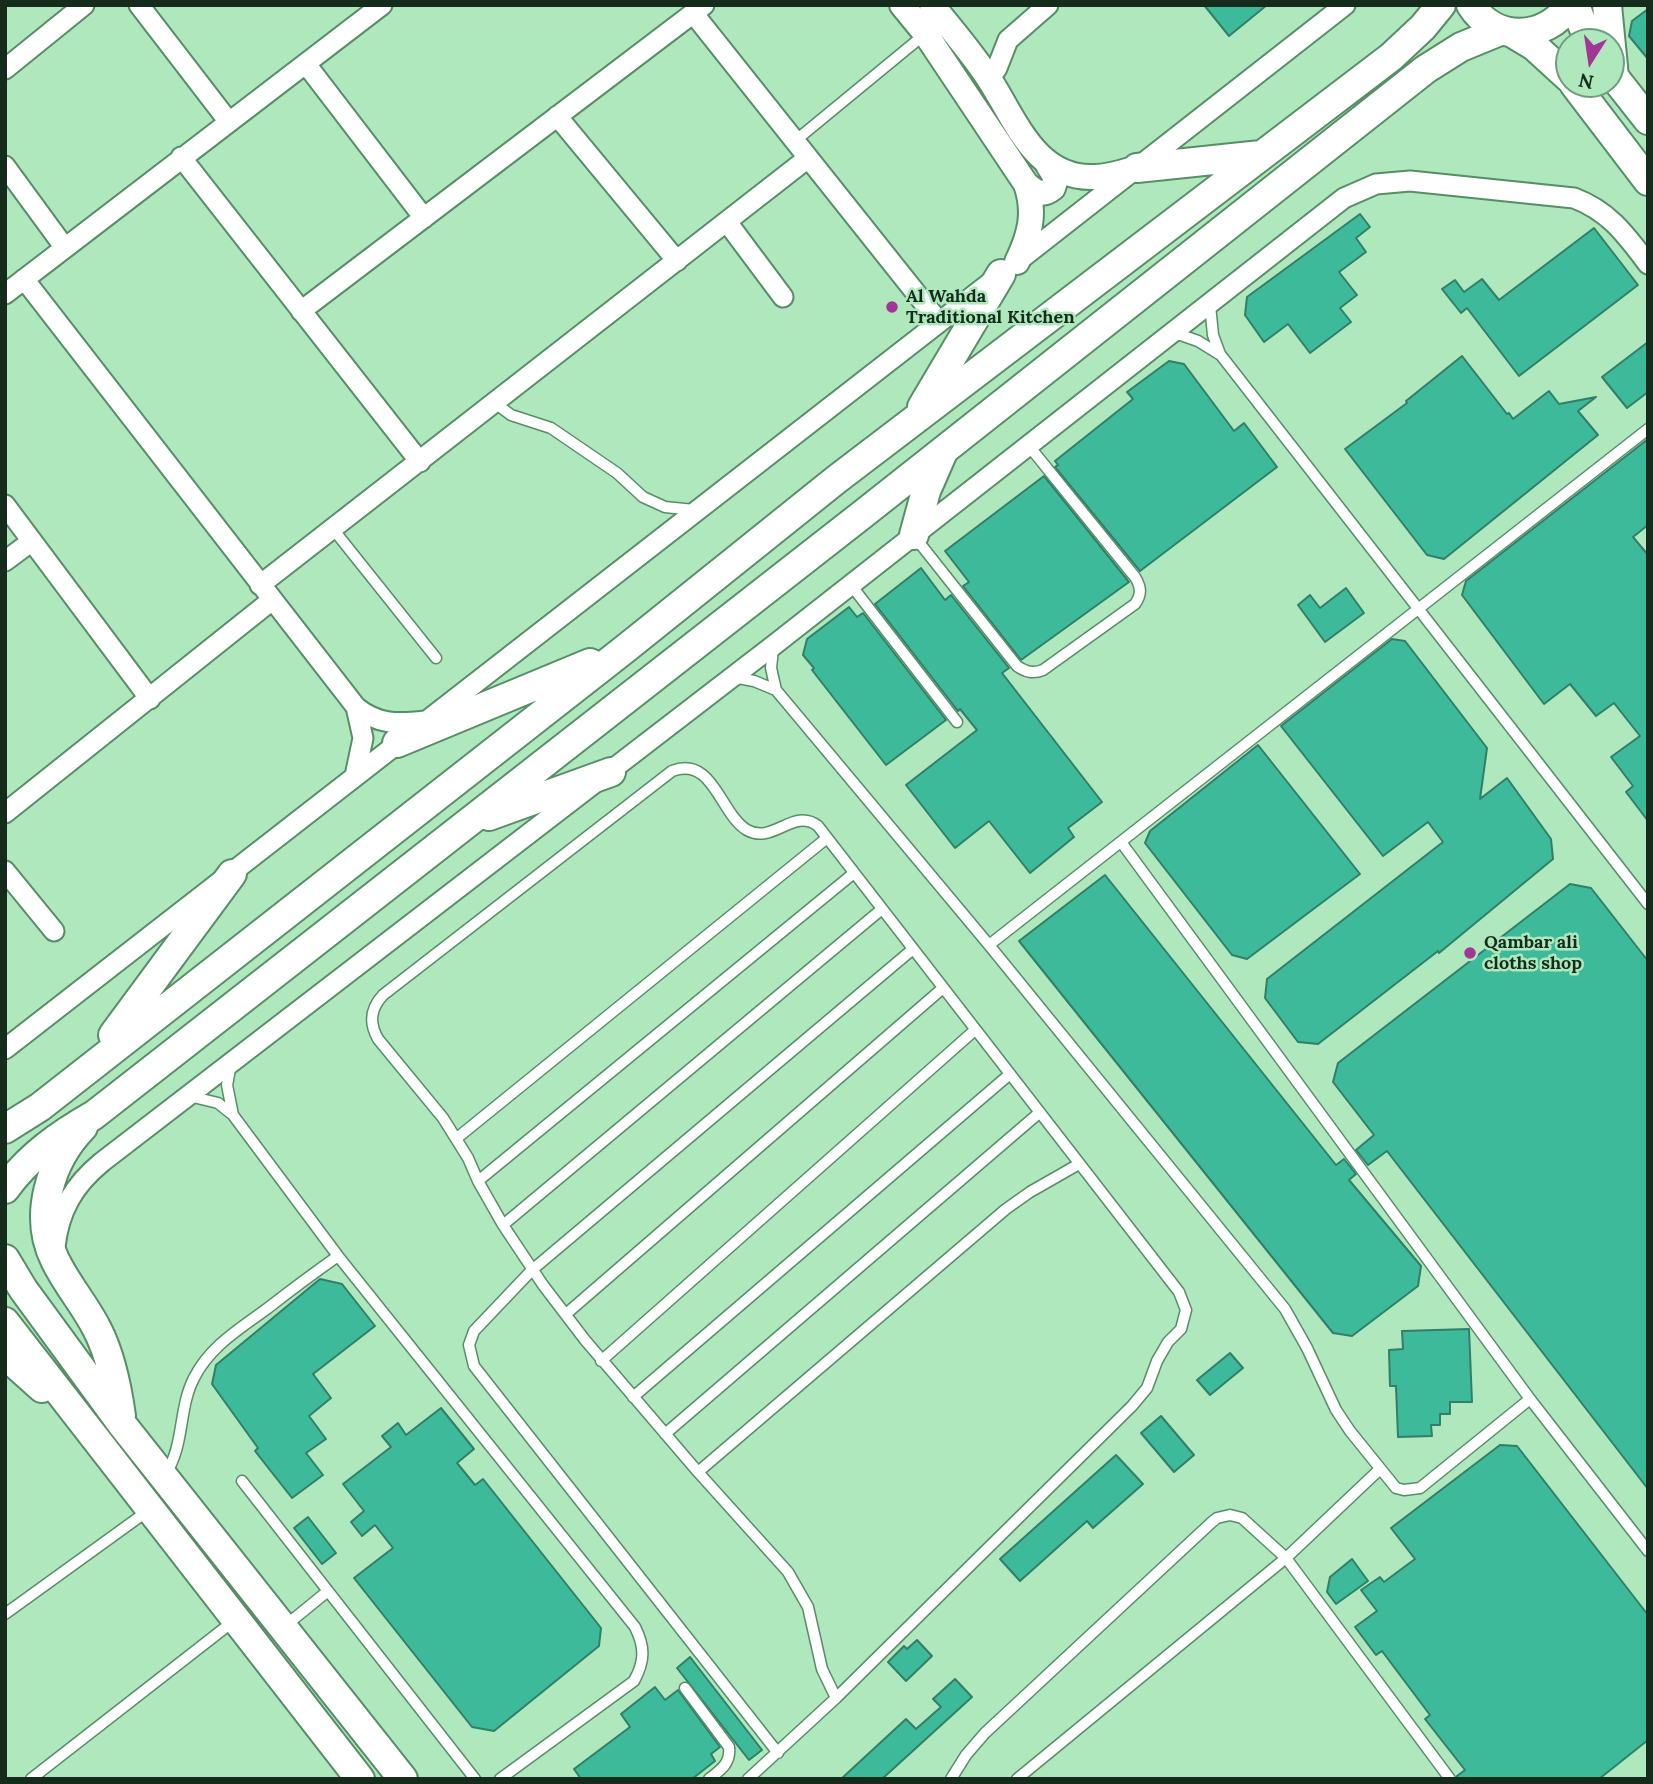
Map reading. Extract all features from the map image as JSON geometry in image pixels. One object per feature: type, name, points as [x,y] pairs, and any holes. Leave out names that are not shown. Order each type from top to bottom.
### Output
[{"type":"main road","points":[[5,1129],[40,1107],[914,420],[1391,57],[1423,27],[1441,5]]},
{"type":"main road","points":[[1471,5],[1480,17],[1555,63]]},
{"type":"main road","points":[[121,1423],[112,1370],[98,1330],[53,1258],[46,1233],[45,1206],[50,1181],[75,1135],[94,1115],[1426,69],[1461,47],[1507,32],[1532,32],[1549,26],[1573,5],[1583,28]]},
{"type":"main road","points":[[1607,5],[1609,28]]},
{"type":"main road","points":[[1625,91],[1648,120]]},
{"type":"main road","points":[[1585,98],[1648,181]]},
{"type":"main road","points":[[1137,168],[1261,155]]},
{"type":"main road","points":[[914,420],[1009,268]]},
{"type":"main road","points":[[914,535],[926,491],[944,450]]},
{"type":"main road","points":[[397,743],[625,649]]},
{"type":"main road","points":[[466,824],[611,772]]},
{"type":"main road","points":[[92,1064],[232,874]]},
{"type":"main road","points":[[5,1189],[45,1146],[94,1115]]},
{"type":"main road","points":[[5,1259],[23,1289],[121,1423],[165,1475],[403,1779]]},
{"type":"main road","points":[[5,1322],[360,1779]]},
{"type":"main road","points":[[5,1355],[31,1380],[72,1409]]},
{"type":"street","points":[[5,69],[84,5]]},
{"type":"street","points":[[139,5],[229,122]]},
{"type":"street","points":[[5,294],[383,5]]},
{"type":"street","points":[[902,5],[925,33],[1026,184],[1031,206],[1031,229],[1009,268]]},
{"type":"street","points":[[932,5],[989,79],[1032,149],[1048,165],[1056,178],[1053,188],[1044,194],[1026,184]]},
{"type":"street","points":[[989,79],[997,68],[1008,40],[1048,5]]},
{"type":"street","points":[[5,1049],[1345,5]]},
{"type":"street","points":[[301,311],[699,9],[808,158],[939,322]]},
{"type":"street","points":[[306,64],[424,218]]},
{"type":"street","points":[[557,116],[677,261]]},
{"type":"street","points":[[181,157],[420,463]]},
{"type":"street","points":[[5,813],[150,699],[333,529],[808,158]]},
{"type":"street","points":[[1048,165],[1059,171],[1083,177],[1108,176],[1137,168]]},
{"type":"street","points":[[5,166],[65,248]]},
{"type":"street","points":[[53,1258],[56,1233],[64,1208],[84,1177],[1175,334],[1344,198],[1367,187],[1392,181],[1410,181],[1574,198],[1599,209],[1609,217],[1648,264]]},
{"type":"street","points":[[727,222],[783,297]]},
{"type":"street","points":[[24,279],[356,707],[380,722],[399,724],[425,721]]},
{"type":"street","points":[[5,505],[150,699]]},
{"type":"street","points":[[5,561],[32,541]]},
{"type":"street","points":[[355,776],[363,738],[356,707]]},
{"type":"street","points":[[5,871],[54,932]]},
{"type":"lane","points":[[795,141],[925,33]]},
{"type":"lane","points":[[1210,305],[1213,335],[1220,354],[1647,902]]},
{"type":"lane","points":[[1175,334],[1198,341],[1220,354]]},
{"type":"lane","points":[[495,403],[511,415],[551,428],[617,473],[643,498],[664,507],[699,510]]},
{"type":"lane","points":[[989,945],[1648,429]]},
{"type":"lane","points":[[914,535],[1017,666],[1023,670],[1044,670],[1135,604],[1140,588],[1135,577],[1029,446]]},
{"type":"lane","points":[[333,529],[436,658]]},
{"type":"lane","points":[[851,584],[957,722]]},
{"type":"lane","points":[[774,645],[771,668],[776,690],[989,945],[1284,1309],[1307,1348],[1336,1410],[1396,1488],[1420,1488],[1530,1399]]},
{"type":"lane","points":[[730,677],[754,681],[776,690]]},
{"type":"lane","points":[[748,1779],[836,1698],[1132,1406],[1147,1388],[1157,1361],[1168,1342],[1181,1329],[1186,1310],[1179,1292],[818,825],[806,819],[792,822],[767,834],[748,830],[702,773],[680,768],[672,771],[383,995],[377,1001],[372,1016],[374,1031],[457,1138],[503,1226],[532,1270],[601,1361],[788,1572],[808,1607],[822,1669],[836,1698]]},
{"type":"lane","points":[[457,1138],[827,838]]},
{"type":"lane","points":[[1121,842],[1530,1399],[1648,1551]]},
{"type":"lane","points":[[478,1181],[854,873]]},
{"type":"lane","points":[[503,1226],[882,909]]},
{"type":"lane","points":[[778,1753],[474,1366],[469,1345],[474,1331],[532,1270],[913,949]]},
{"type":"lane","points":[[566,1314],[943,988]]},
{"type":"lane","points":[[601,1361],[975,1030]]},
{"type":"lane","points":[[231,1065],[227,1085],[233,1115]]},
{"type":"lane","points":[[633,1397],[1010,1074]]},
{"type":"lane","points":[[190,1096],[218,1103],[233,1115],[338,1256],[635,1627],[641,1640],[641,1668],[634,1681],[500,1779]]},
{"type":"lane","points":[[665,1434],[1039,1113]]},
{"type":"lane","points":[[698,1472],[1006,1209],[1079,1164]]},
{"type":"lane","points":[[165,1475],[178,1447],[187,1393],[205,1360],[233,1334],[338,1256]]},
{"type":"lane","points":[[1017,1779],[1286,1558],[1380,1469]]},
{"type":"lane","points":[[242,1481],[475,1779]]},
{"type":"lane","points":[[5,1614],[150,1509]]},
{"type":"lane","points":[[951,1779],[965,1755],[985,1733],[1217,1518],[1230,1515],[1242,1518],[1286,1558],[1450,1779]]},
{"type":"lane","points":[[285,1627],[328,1591]]},
{"type":"lane","points":[[31,1779],[236,1619]]},
{"type":"lane","points":[[685,1688],[729,1747],[730,1754],[725,1767],[709,1779]]},
{"type":"building","points":[[1204,5],[1267,5],[1229,36]]},
{"type":"building","points":[[1648,9],[1648,59],[1629,36],[1632,21]]},
{"type":"building","points":[[1360,214],[1370,227],[1356,238],[1366,252],[1339,272],[1357,295],[1340,308],[1351,322],[1310,353],[1288,324],[1264,342],[1245,315],[1247,297]]},
{"type":"building","points":[[1594,228],[1638,285],[1519,376],[1467,308],[1461,313],[1442,289],[1455,280],[1464,292],[1482,279],[1499,300]]},
{"type":"building","points":[[1648,342],[1648,392],[1627,408],[1602,377]]},
{"type":"building","points":[[1462,356],[1513,419],[1549,391],[1559,404],[1596,397],[1578,411],[1598,435],[1444,559],[1427,555],[1345,449],[1407,403],[1406,401]]},
{"type":"building","points":[[1169,361],[1184,364],[1234,431],[1244,423],[1277,467],[1140,571],[1055,467],[1058,465],[1055,461],[1133,399],[1127,392]]},
{"type":"building","points":[[1648,439],[1648,525],[1633,537],[1648,555],[1648,821],[1626,792],[1633,786],[1611,757],[1640,736],[1614,703],[1596,716],[1570,684],[1544,704],[1462,595],[1466,581]]},
{"type":"building","points":[[1044,476],[1129,582],[1021,660],[963,586],[969,582],[945,551]]},
{"type":"building","points":[[921,568],[945,600],[951,595],[1009,668],[1002,673],[1102,802],[1068,828],[1074,837],[1030,873],[989,821],[955,848],[906,785],[977,730],[960,709],[958,711],[875,604]]},
{"type":"building","points":[[1346,588],[1364,613],[1325,642],[1298,605],[1310,595],[1320,608]]},
{"type":"building","points":[[849,607],[857,617],[863,613],[946,720],[886,765],[803,655],[807,639]]},
{"type":"building","points":[[1392,639],[1405,641],[1487,748],[1480,799],[1507,778],[1551,839],[1553,859],[1439,953],[1438,951],[1318,1044],[1298,1042],[1265,998],[1267,979],[1443,842],[1428,822],[1383,856],[1281,726]]},
{"type":"building","points":[[1258,745],[1360,874],[1247,959],[1232,955],[1145,843],[1150,831]]},
{"type":"building","points":[[1105,875],[1336,1165],[1344,1159],[1356,1174],[1349,1180],[1421,1266],[1418,1286],[1352,1336],[1333,1333],[1019,941]]},
{"type":"building","points":[[1570,884],[1591,888],[1648,961],[1648,1489],[1387,1151],[1368,1165],[1356,1150],[1374,1135],[1333,1082],[1338,1063]]},
{"type":"building","points":[[320,1279],[342,1284],[375,1326],[313,1374],[331,1398],[309,1416],[326,1439],[306,1453],[323,1475],[292,1498],[255,1451],[258,1448],[212,1384],[216,1365]]},
{"type":"building","points":[[1469,1329],[1472,1402],[1450,1402],[1450,1414],[1440,1414],[1440,1425],[1431,1425],[1432,1436],[1398,1437],[1396,1386],[1390,1386],[1389,1350],[1403,1349],[1402,1331]]},
{"type":"building","points":[[1230,1353],[1243,1368],[1210,1395],[1197,1380]]},
{"type":"building","points":[[441,1408],[474,1449],[457,1463],[475,1485],[483,1479],[601,1628],[599,1646],[494,1731],[472,1727],[354,1578],[393,1548],[375,1525],[362,1536],[351,1522],[364,1511],[343,1484],[391,1447],[382,1436],[398,1423],[406,1435]]},
{"type":"building","points":[[1161,1416],[1194,1455],[1174,1472],[1141,1433]]},
{"type":"building","points":[[1500,1445],[1517,1446],[1648,1615],[1648,1740],[1599,1779],[1457,1779],[1465,1770],[1425,1719],[1430,1715],[1382,1651],[1376,1655],[1355,1627],[1377,1611],[1361,1590],[1380,1577],[1384,1582],[1415,1559],[1391,1528]]},
{"type":"building","points":[[1116,1455],[1143,1484],[1093,1528],[1087,1521],[1020,1581],[1000,1559]]},
{"type":"building","points":[[308,1517],[336,1553],[322,1564],[294,1528]]},
{"type":"building","points":[[1352,1559],[1368,1581],[1336,1604],[1327,1592],[1330,1577]]},
{"type":"building","points":[[917,1640],[932,1656],[906,1681],[888,1662],[904,1646],[907,1649]]},
{"type":"building","points":[[690,1657],[762,1750],[749,1760],[677,1668]]},
{"type":"building","points":[[955,1679],[972,1697],[882,1779],[841,1779],[906,1719],[916,1729],[941,1707],[933,1699]]},
{"type":"building","points":[[655,1687],[665,1700],[678,1690],[720,1747],[711,1754],[715,1761],[692,1779],[581,1779],[574,1769],[630,1727],[621,1714]]},
{"type":"place","name":"Al Wahda Traditional Kitchen","points":[[892,307]]},
{"type":"place","name":"Qambar ali cloths shop","points":[[1470,953]]}]
